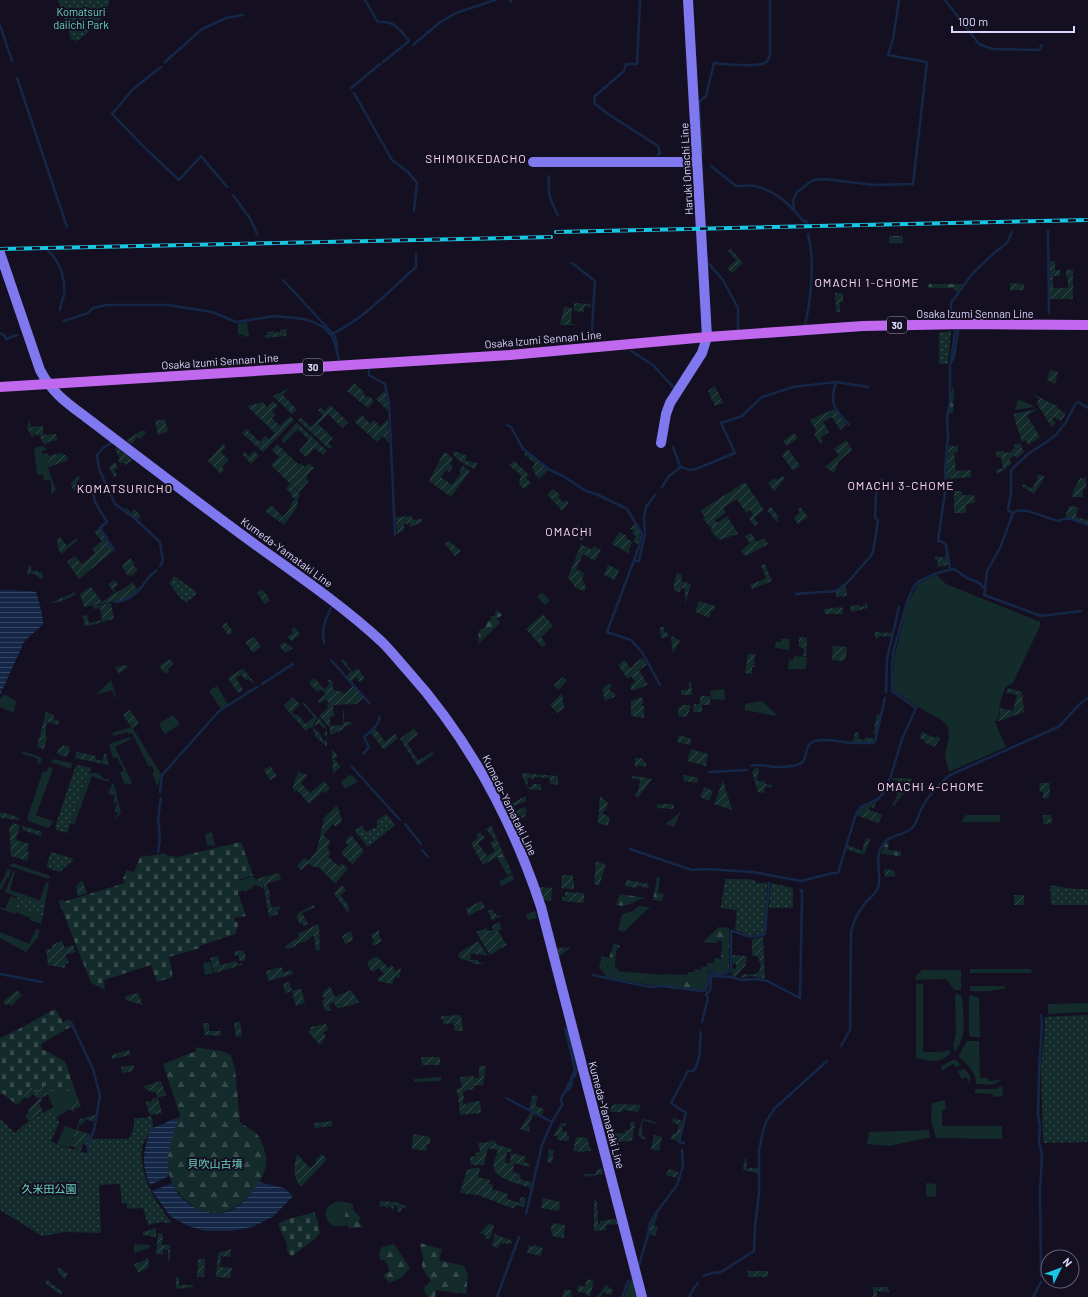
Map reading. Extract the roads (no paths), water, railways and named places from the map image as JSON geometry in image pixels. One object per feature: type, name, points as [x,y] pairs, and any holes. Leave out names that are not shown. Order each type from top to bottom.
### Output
[{"type":"main road","name":"Osaka Izumi Sennan Line","points":[[0,387],[510,355],[707,336],[864,326],[970,324],[1088,325]]},
{"type":"street","name":"Haruki Omachi Line","points":[[688,0],[707,336]]},
{"type":"street","points":[[533,162],[697,162]]},
{"type":"street","name":"Kumeda-Yamataki Line","points":[[0,253],[40,370],[48,384],[62,398],[147,463],[261,549],[336,603],[383,643],[428,693],[460,735],[488,783],[514,836],[534,886],[553,952],[642,1297]]},
{"type":"street","points":[[661,442],[666,414],[670,403],[702,353],[707,336]]},
{"type":"water","points":[[0,590],[36,592],[41,608],[43,624],[24,642],[0,695]]},
{"type":"water","points":[[179,1118],[168,1153],[169,1176],[150,1185],[145,1170],[144,1157],[146,1144],[151,1129]]},
{"type":"water","points":[[259,1182],[284,1188],[293,1196],[274,1216],[252,1227],[231,1231],[205,1231],[188,1226],[170,1216],[152,1191],[173,1183],[178,1194],[192,1206],[210,1213],[222,1213],[228,1212],[244,1201]]},
{"type":"waterway","points":[[365,0],[377,21],[393,24],[401,30],[409,41],[383,62]]},
{"type":"waterway","points":[[413,45],[439,23],[456,13],[495,0]]},
{"type":"waterway","points":[[640,0],[637,64],[626,64],[624,71],[595,96],[594,103],[608,114],[658,146],[660,153],[658,155]]},
{"type":"waterway","points":[[702,153],[699,102],[706,96],[714,63],[748,65],[767,62],[770,55],[770,0]]},
{"type":"waterway","points":[[794,208],[793,201],[797,192],[813,180],[824,179],[874,185],[913,184],[927,62],[888,55],[893,39],[899,0]]},
{"type":"waterway","points":[[945,0],[979,44],[992,49],[1039,50],[1042,45]]},
{"type":"waterway","points":[[165,62],[202,29],[226,18],[243,15]]},
{"type":"waterway","points":[[0,25],[12,61]]},
{"type":"waterway","points":[[351,88],[380,64]]},
{"type":"waterway","points":[[161,67],[133,89],[112,114],[179,180],[201,156],[227,187]]},
{"type":"waterway","points":[[17,78],[67,227]]},
{"type":"waterway","points":[[354,93],[392,160],[408,172],[417,183],[414,211]]},
{"type":"waterway","points":[[711,166],[736,186],[755,186],[770,191],[788,204],[803,221],[806,221],[807,224]]},
{"type":"waterway","points":[[549,176],[550,196],[558,215]]},
{"type":"waterway","points":[[233,195],[251,220],[257,234]]},
{"type":"waterway","points":[[1048,231],[1049,313]]},
{"type":"waterway","points":[[951,314],[951,303],[972,274],[1007,243],[1012,232]]},
{"type":"waterway","points":[[805,325],[809,303],[812,267],[808,234]]},
{"type":"waterway","points":[[48,251],[59,265],[63,277],[64,295],[60,310]]},
{"type":"waterway","points":[[332,334],[344,328],[366,312],[416,267],[416,254]]},
{"type":"waterway","points":[[572,263],[595,281],[592,328],[595,341]]},
{"type":"waterway","points":[[709,264],[723,280],[738,308],[738,329]]},
{"type":"waterway","points":[[283,280],[335,336],[337,349]]},
{"type":"waterway","points":[[64,321],[88,313],[93,308],[107,305],[168,305],[212,312],[236,322],[275,316],[304,319],[323,327],[331,335],[339,360]]},
{"type":"waterway","points":[[951,362],[955,331]]},
{"type":"waterway","points":[[950,569],[946,545],[943,542],[938,541],[946,485],[945,468],[948,438],[947,417],[950,401],[950,364],[954,357],[958,331]]},
{"type":"waterway","points":[[0,333],[4,335],[6,339],[17,335]]},
{"type":"waterway","points":[[631,351],[653,365],[674,388]]},
{"type":"waterway","points":[[369,369],[369,375],[385,384],[389,403],[395,535]]},
{"type":"waterway","points":[[836,382],[833,396],[834,406],[849,425]]},
{"type":"waterway","points":[[662,487],[669,476],[681,467],[690,470],[696,469],[735,453],[721,423],[742,416],[762,397],[793,387],[836,382],[868,387]]},
{"type":"waterway","points":[[1013,513],[1008,510],[1011,493],[1011,470],[1028,454],[1056,435],[1066,422],[1076,403],[1078,402],[1088,408]]},
{"type":"waterway","points":[[507,425],[511,427],[523,449],[550,470],[563,476],[586,491],[596,494],[627,509],[642,534],[639,547],[607,632],[631,640],[642,652],[660,685]]},
{"type":"waterway","points":[[111,443],[103,448],[97,455],[99,469],[115,504],[133,517],[160,542],[163,561],[160,566]]},
{"type":"waterway","points":[[673,447],[680,466],[679,467]]},
{"type":"waterway","points":[[796,594],[836,591],[847,583],[870,557],[873,552],[878,521],[875,518],[876,494],[882,479]]},
{"type":"waterway","points":[[107,487],[93,491],[95,502],[107,522],[100,528],[114,550]]},
{"type":"waterway","points":[[634,561],[639,561],[645,534],[644,518],[646,507],[655,495]]},
{"type":"waterway","points":[[630,849],[692,870],[706,869],[753,872],[801,881],[838,873],[856,814],[861,807],[878,799],[885,791],[902,739],[916,708],[893,692],[892,689],[893,653],[907,602],[913,588],[918,582],[937,573],[954,569],[967,578],[978,582],[985,589],[987,571],[1000,548],[1013,513],[1018,511],[1029,511],[1054,520],[1059,521],[1062,519],[1069,519],[1088,525]]},
{"type":"waterway","points":[[115,602],[125,600],[133,596],[157,570]]},
{"type":"waterway","points":[[985,589],[984,595],[1041,616],[1081,611]]},
{"type":"waterway","points":[[886,692],[887,659],[899,607]]},
{"type":"waterway","points":[[324,643],[323,629],[331,608]]},
{"type":"waterway","points":[[331,660],[369,703]]},
{"type":"waterway","points":[[262,684],[293,664]]},
{"type":"waterway","points":[[160,792],[162,775],[219,711],[257,687]]},
{"type":"waterway","points":[[751,766],[789,767],[797,765],[805,758],[807,749],[811,743],[820,740],[851,743],[875,742],[885,698]]},
{"type":"waterway","points":[[841,1046],[850,1030],[851,932],[861,909],[878,888],[878,860],[884,843],[890,838],[906,832],[913,827],[927,799],[950,775],[1058,727],[1079,704],[1088,698]]},
{"type":"waterway","points":[[363,754],[369,747],[364,737],[376,726],[380,717]]},
{"type":"waterway","points":[[352,767],[400,820]]},
{"type":"waterway","points":[[709,772],[747,770]]},
{"type":"waterway","points":[[158,852],[160,838],[158,819],[161,798]]},
{"type":"waterway","points":[[405,824],[421,844]]},
{"type":"waterway","points":[[422,850],[428,857]]},
{"type":"waterway","points":[[593,975],[650,987],[662,986],[701,991],[706,990],[709,973],[724,974],[731,970],[731,931],[750,936],[765,934],[769,883]]},
{"type":"waterway","points":[[702,1022],[708,998],[706,994],[710,991],[711,976],[733,977],[740,980],[757,979],[767,981],[800,998],[802,898],[802,890],[800,890]]},
{"type":"waterway","points":[[0,974],[42,982]]},
{"type":"waterway","points":[[1041,1015],[1042,1023],[1038,1116],[1040,1125],[1039,1142],[1042,1156],[1040,1191],[1041,1249]]},
{"type":"waterway","points":[[71,1022],[93,1069],[100,1096],[94,1130],[88,1145],[88,1153]]},
{"type":"waterway","points":[[526,1214],[542,1145],[552,1122],[562,1105],[561,1099],[575,1069],[565,1029]]},
{"type":"waterway","points":[[567,1030],[578,1068],[574,1077]]},
{"type":"waterway","points":[[684,1143],[679,1142],[686,1113],[671,1103],[688,1071],[693,1071],[696,1067],[699,1057],[701,1032]]},
{"type":"waterway","points":[[703,1276],[721,1272],[754,1251],[759,1193],[759,1151],[767,1120],[775,1108],[827,1061]]},
{"type":"waterway","points":[[566,1091],[570,1088],[572,1082]]},
{"type":"waterway","points":[[506,1098],[552,1122]]},
{"type":"waterway","points":[[639,1265],[650,1223],[677,1185],[683,1166],[682,1150]]},
{"type":"waterway","points":[[497,1297],[519,1237]]},
{"type":"waterway","points":[[622,1297],[628,1281]]},
{"type":"waterway","points":[[689,1297],[698,1283]]},
{"type":"waterway","points":[[1033,1297],[1040,1284]]},
{"type":"railway","points":[[556,232],[1088,220]]},
{"type":"railway","points":[[0,249],[551,237]]},
{"type":"district","name":"SHIMOIKEDACHO","points":[[476,158]]},
{"type":"district","name":"OMACHI 1-CHOME","points":[[867,282]]},
{"type":"district","name":"OMACHI 3-CHOME","points":[[901,485]]},
{"type":"district","name":"KOMATSURICHO","points":[[125,488]]},
{"type":"district","name":"OMACHI","points":[[569,531]]},
{"type":"district","name":"OMACHI 4-CHOME","points":[[931,786]]},
{"type":"park label","name":"Komatsuri daiichi Park","points":[[81,17]]},
{"type":"park label","name":"貝吹山古墳","points":[[215,1163]]},
{"type":"park label","name":"久米田公園","points":[[49,1188]]}]
